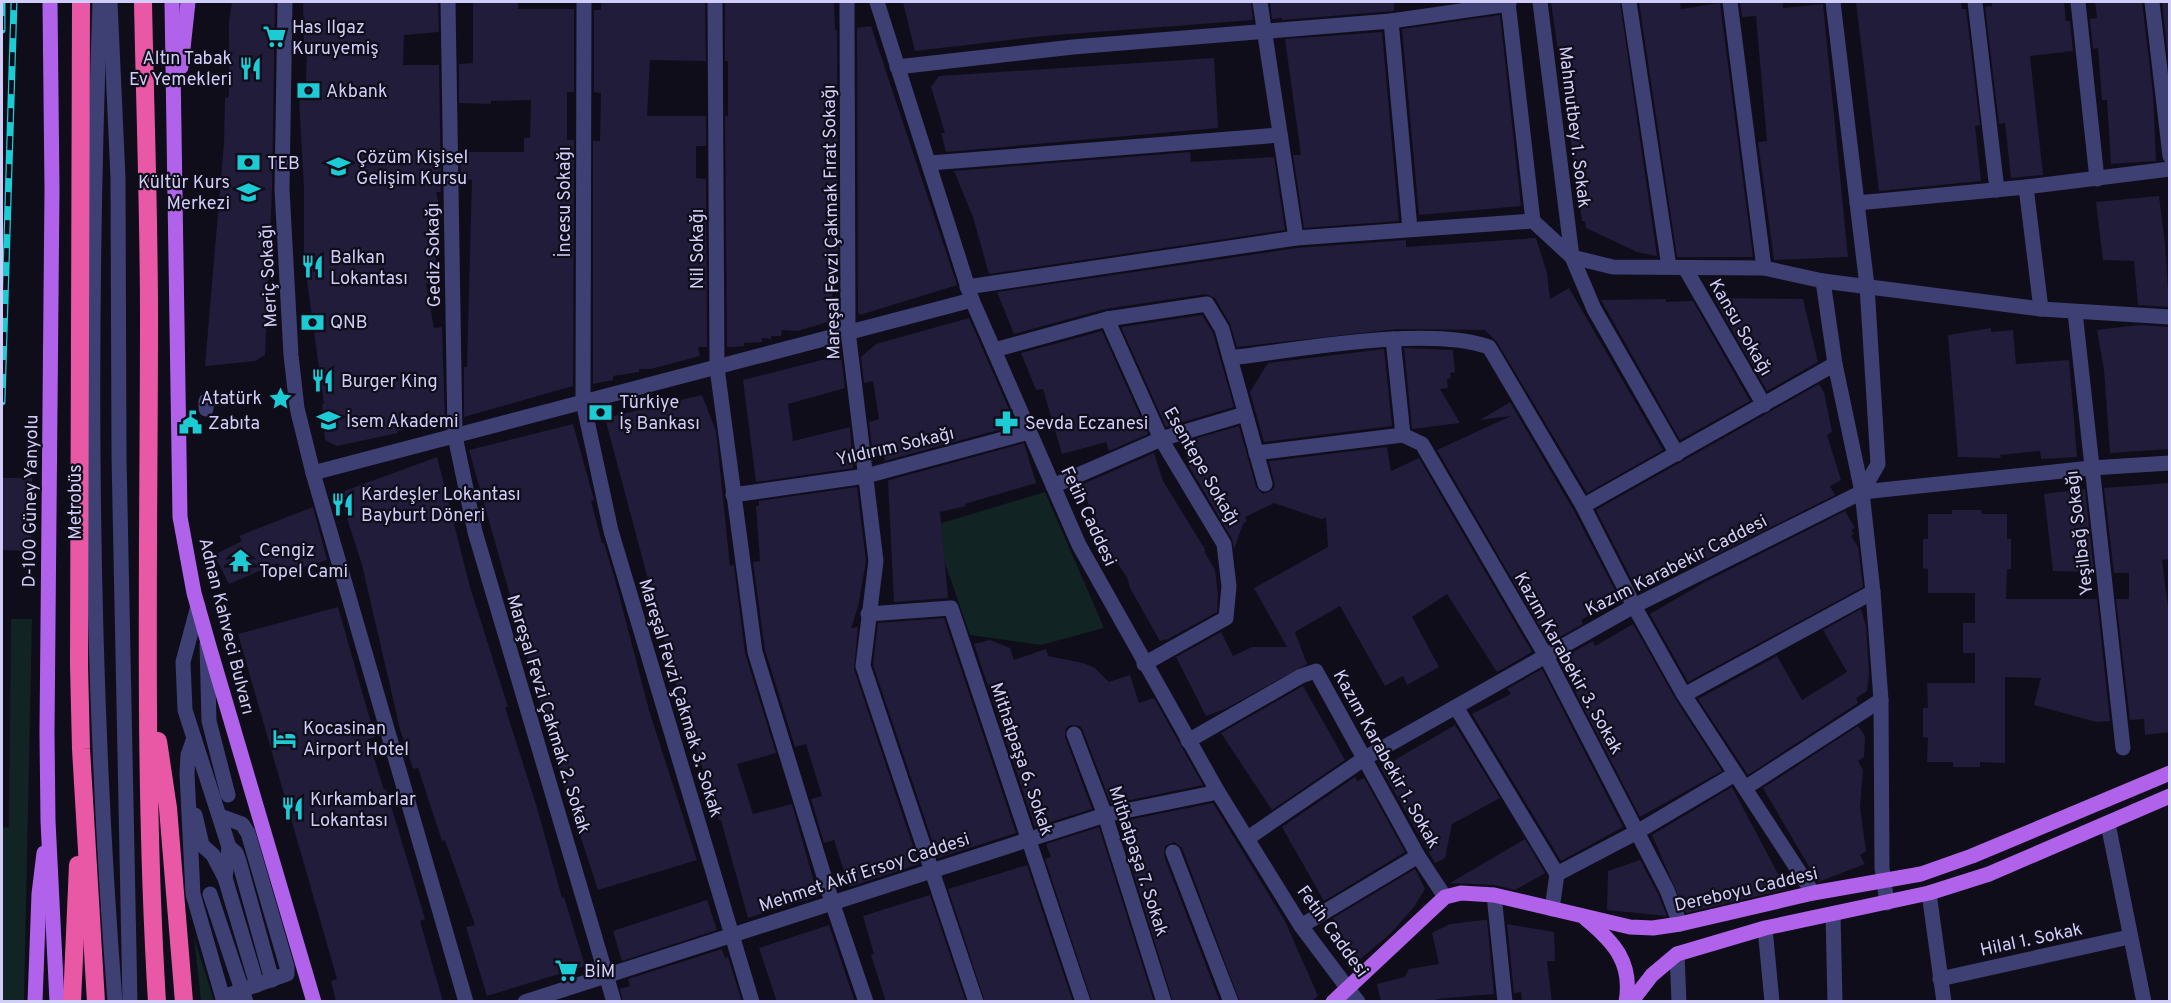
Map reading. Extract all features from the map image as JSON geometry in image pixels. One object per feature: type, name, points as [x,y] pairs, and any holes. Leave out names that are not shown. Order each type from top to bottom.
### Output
[{"type":"highway","points":[[81,2],[78,534],[84,822],[96,1002]]},
{"type":"highway","points":[[143,2],[149,242],[150,872],[157,1002]]},
{"type":"highway","points":[[148,666],[168,808],[184,1002]]},
{"type":"highway","points":[[72,1002],[76,878],[84,822]]},
{"type":"main road","name":"D-100 Güney Yanyolu","points":[[50,2],[52,189],[48,821],[57,1002]]},
{"type":"main road","points":[[172,2],[174,142]]},
{"type":"main road","points":[[174,142],[188,2]]},
{"type":"main road","name":"Adnan Kahveci Bulvarı","points":[[174,142],[180,517],[207,640],[315,1002]]},
{"type":"main road","name":"Dereboyu Caddesi","points":[[1445,897],[1461,893],[1494,895],[1630,927],[1653,928],[1680,924],[1813,893],[1921,874],[1972,856],[2169,773]]},
{"type":"main road","points":[[1631,1002],[1652,975],[1677,954],[1765,928],[1929,893],[1989,874],[2169,796]]},
{"type":"main road","points":[[35,1002],[39,894],[48,821]]},
{"type":"main road","points":[[1333,1002],[1445,897]]},
{"type":"main road","points":[[1585,918],[1609,938],[1620,953],[1627,970],[1626,1002]]},
{"type":"street","name":"Metrobüs","points":[[100,2],[96,120],[95,648],[104,863],[115,1002]]},
{"type":"street","points":[[110,2],[118,178],[119,456],[130,1002]]},
{"type":"street","name":"Meriç Sokağı","points":[[285,2],[282,189],[291,355],[297,408],[313,473],[466,1002]]},
{"type":"street","name":"Gediz Sokağı","points":[[448,2],[455,436]]},
{"type":"street","name":"İncesu Sokağı","points":[[583,402],[584,2]]},
{"type":"street","name":"Nil Sokağı","points":[[715,2],[717,368],[755,652],[832,902],[866,1002]]},
{"type":"street","name":"Mareşal Fevzi Çakmak Fırat Sokağı","points":[[847,2],[848,331],[876,561],[863,666],[976,1002]]},
{"type":"street","name":"Fetih Caddesi","points":[[877,2],[970,293],[1079,545],[1218,792],[1301,926],[1350,988],[1358,1002]]},
{"type":"street","points":[[1260,2],[1296,238]]},
{"type":"street","name":"Mahmutbey 1. Sokak","points":[[1540,2],[1572,257]]},
{"type":"street","points":[[1629,2],[1669,267]]},
{"type":"street","points":[[1730,2],[1764,268]]},
{"type":"street","points":[[1833,2],[1867,286],[1878,464],[1862,492]]},
{"type":"street","points":[[1975,2],[1997,190]]},
{"type":"street","points":[[2078,2],[2097,179]]},
{"type":"street","points":[[2152,2],[2169,156]]},
{"type":"street","points":[[897,67],[1264,30],[1391,21],[1508,3],[1533,221],[1572,257],[1594,309],[1677,454]]},
{"type":"street","points":[[1391,21],[1410,229]]},
{"type":"street","points":[[930,163],[1280,135]]},
{"type":"street","points":[[1857,203],[2026,187],[2169,168]]},
{"type":"street","points":[[2026,187],[2041,309]]},
{"type":"street","points":[[313,473],[717,368],[970,293],[1296,238],[1533,221]]},
{"type":"street","points":[[1572,257],[1613,267],[1764,268],[1823,281],[2041,309],[2169,317]]},
{"type":"street","name":"Kansu Sokağı","points":[[1685,267],[1764,405]]},
{"type":"street","points":[[1823,281],[1835,364],[1862,492],[1873,592],[1881,700],[1882,882],[1887,903]]},
{"type":"street","points":[[994,350],[1107,319],[1207,304],[1222,329],[1265,484]]},
{"type":"street","name":"Yeşilbağ Sokağı","points":[[2075,312],[2123,748]]},
{"type":"street","name":"Esentepe Sokağı","points":[[1107,319],[1161,439],[1224,544],[1229,586],[1226,618],[1144,664]]},
{"type":"street","points":[[1230,358],[1393,339],[1469,340],[1489,347],[1583,506],[1634,606],[1684,696],[1813,893]]},
{"type":"street","points":[[1256,453],[1403,435],[1393,339]]},
{"type":"street","points":[[1583,506],[1835,364]]},
{"type":"street","name":"Mareşal Fevzi Çakmak 3. Sokak","points":[[583,402],[611,531],[752,1002]]},
{"type":"street","points":[[1053,486],[1161,439],[1245,414]]},
{"type":"street","name":"Yıldırım Sokağı","points":[[734,495],[866,476],[1029,432]]},
{"type":"street","name":"Kazım Karabekir 3. Sokak","points":[[1403,435],[1422,444],[1546,656],[1667,890],[1680,924]]},
{"type":"street","name":"Mareşal Fevzi Çakmak 2. Sokak","points":[[455,436],[475,532],[614,1002]]},
{"type":"street","name":"Kazım Karabekir Caddesi","points":[[1248,838],[1365,758],[1634,606],[1862,492],[2091,468],[2169,463]]},
{"type":"street","points":[[1684,696],[1873,592]]},
{"type":"street","points":[[194,899],[210,894],[226,882],[229,847],[185,710],[183,662],[198,606]]},
{"type":"street","name":"Mithatpaşa 6. Sokak","points":[[868,614],[951,608],[1083,1002]]},
{"type":"street","points":[[207,640],[208,721],[228,795]]},
{"type":"street","name":"Kazım Karabekir 1. Sokak","points":[[1188,741],[1301,676],[1316,671],[1418,856],[1445,897]]},
{"type":"street","points":[[1745,788],[1881,700]]},
{"type":"street","points":[[1456,707],[1557,874],[1552,909]]},
{"type":"street","name":"Mithatpaşa 7. Sokak","points":[[1074,734],[1105,815],[1164,1002]]},
{"type":"street","points":[[194,738],[188,755],[187,787],[194,899],[224,999],[248,992],[286,974],[287,967],[248,833],[242,824],[220,816]]},
{"type":"street","points":[[1557,874],[1637,832],[1736,774]]},
{"type":"street","points":[[187,787],[202,845],[213,855],[226,882],[248,992]]},
{"type":"street","name":"Mehmet Akif Ersoy Caddesi","points":[[525,1002],[1105,815],[1218,792]]},
{"type":"street","points":[[2108,824],[2129,937],[2144,1002]]},
{"type":"street","points":[[229,847],[236,853],[239,861],[272,980]]},
{"type":"street","points":[[1173,852],[1231,1002]]},
{"type":"street","points":[[1301,926],[1418,856]]},
{"type":"street","points":[[1929,893],[1944,1002]]},
{"type":"street","points":[[210,894],[248,992]]},
{"type":"street","points":[[1494,895],[1505,1002]]},
{"type":"street","points":[[1833,914],[1835,1002]]},
{"type":"street","points":[[1765,928],[1772,1002]]},
{"type":"street","name":"Hilal 1. Sokak","points":[[1940,979],[2129,937]]},
{"type":"street","points":[[1677,954],[1679,1002]]},
{"type":"shaded area","points":[[1045,492],[1104,628],[1041,645],[970,635],[932,526]]},
{"type":"shaded area","points":[[11,619],[32,619],[24,1002],[2,1001],[2,828],[9,827]]},
{"type":"shaded area","points":[[194,937],[214,1001],[201,1001]]},
{"type":"building","points":[[232,2],[275,2],[272,190],[265,355],[255,361],[205,366],[224,143],[225,98],[229,97],[229,21]]},
{"type":"building","points":[[303,2],[438,2],[439,32],[404,35],[403,65],[439,65],[441,192],[436,192],[439,205],[436,205],[438,217],[435,218],[438,233],[434,233],[437,282],[426,284],[434,328],[442,327],[445,417],[424,420],[424,425],[403,427],[403,430],[397,431],[398,433],[337,446],[325,440],[322,404],[324,404],[304,259],[304,187],[299,101],[306,90],[307,45],[304,45]]},
{"type":"building","points":[[473,2],[518,2],[518,9],[574,9],[574,92],[567,92],[567,140],[574,140],[573,386],[464,417],[472,180],[461,179],[460,152],[524,152],[524,138],[530,138],[531,100],[491,101],[491,104],[459,103],[459,64],[473,63]]},
{"type":"building","points":[[601,2],[705,2],[706,61],[650,60],[647,116],[706,116],[706,146],[696,146],[696,178],[706,179],[707,347],[698,347],[700,356],[651,369],[639,369],[639,372],[613,376],[613,380],[593,384],[593,141],[600,141],[601,93],[594,92],[594,10],[601,10]]},
{"type":"building","points":[[725,2],[834,2],[835,30],[837,30],[838,286],[833,279],[831,321],[798,331],[782,330],[781,336],[771,336],[771,339],[762,338],[762,342],[744,343],[744,346],[733,347],[727,347],[725,116],[728,116],[728,61],[725,61]]},
{"type":"building","points":[[903,2],[1251,2],[1253,20],[1043,36],[915,51]]},
{"type":"building","points":[[1270,2],[1394,2],[1394,11],[1282,20],[1282,18],[1272,19]]},
{"type":"building","points":[[1551,2],[1620,2],[1657,256],[1637,252],[1586,228],[1585,221],[1582,221]]},
{"type":"building","points":[[1639,2],[1680,2],[1681,9],[1720,3],[1753,257],[1677,257]]},
{"type":"building","points":[[1740,2],[1783,2],[1783,8],[1823,4],[1848,257],[1774,260],[1758,142],[1767,141],[1756,16],[1742,17]]},
{"type":"building","points":[[1856,2],[1961,2],[1962,9],[1966,9],[1980,125],[1975,126],[1981,181],[1879,191]]},
{"type":"building","points":[[1992,2],[2064,2],[2066,21],[2070,21],[2073,51],[2030,56],[2043,175],[2011,178],[2005,123],[1999,124],[1985,7],[1992,6]]},
{"type":"building","points":[[2095,2],[2142,2],[2153,94],[2156,161],[2111,164],[2107,100],[2102,100],[2098,48],[2093,49],[2090,19],[2097,18]]},
{"type":"building","points":[[2162,2],[2169,2],[2169,64]]},
{"type":"building","points":[[1500,15],[1521,206],[1419,215],[1402,29]]},
{"type":"building","points":[[871,26],[957,285],[860,315],[858,312],[857,28]]},
{"type":"building","points":[[1382,32],[1399,221],[1304,228],[1293,155],[1301,155],[1285,39]]},
{"type":"building","points":[[1214,58],[1218,128],[946,152],[941,133],[945,133],[931,87],[939,76]]},
{"type":"building","points":[[1190,152],[1191,162],[1274,157],[1285,230],[989,274],[973,217],[954,171]]},
{"type":"building","points":[[2159,196],[2169,307],[2138,305],[2134,261],[2103,260],[2096,202]]},
{"type":"building","points":[[1536,238],[1547,273],[1550,299],[1569,288],[1663,450],[1587,493],[1497,342],[1485,330],[1397,329],[1237,347],[1230,324],[1215,298],[1206,294],[1105,309],[1014,334],[997,292],[1297,248],[1406,240],[1406,247]]},
{"type":"building","points":[[1716,298],[1803,299],[1818,362],[1767,391],[1715,300],[1718,300]]},
{"type":"building","points":[[1666,299],[1666,302],[1693,301],[1750,401],[1680,440],[1601,300]]},
{"type":"building","points":[[1202,315],[1213,333],[1234,407],[1166,427],[1121,327]]},
{"type":"building","points":[[969,318],[1016,425],[885,461],[884,454],[873,457],[869,422],[879,419],[873,381],[864,383],[861,357],[876,344]]},
{"type":"building","points":[[2139,325],[2169,327],[2169,449],[2110,453],[2104,370],[2097,330]]},
{"type":"building","points":[[1991,328],[1991,332],[2013,330],[2016,364],[2069,360],[2077,457],[2041,459],[2040,451],[2000,455],[2001,458],[1958,457],[1948,335]]},
{"type":"building","points":[[1102,331],[1148,434],[1109,451],[1106,442],[1062,454],[1043,389],[1036,390],[1021,353]]},
{"type":"building","points":[[1404,348],[1453,350],[1455,372],[1450,373],[1451,378],[1447,379],[1448,388],[1440,389],[1460,423],[1412,429]]},
{"type":"building","points":[[1384,349],[1392,426],[1264,442],[1250,392],[1268,363]]},
{"type":"building","points":[[841,355],[845,388],[788,404],[793,441],[850,427],[853,468],[756,482],[743,380]]},
{"type":"building","points":[[1819,384],[1824,392],[1832,432],[1827,435],[1841,480],[1830,486],[1835,495],[1695,565],[1691,557],[1636,588],[1596,510]]},
{"type":"building","points":[[702,395],[716,431],[730,566],[734,565],[745,653],[776,753],[737,764],[753,814],[792,804],[818,896],[748,918],[721,820],[719,820],[675,681],[605,418]]},
{"type":"building","points":[[1510,402],[1574,511],[1619,598],[1581,620],[1583,624],[1549,643],[1437,450],[1511,416],[1480,420]]},
{"type":"building","points":[[573,424],[594,500],[591,501],[602,543],[604,543],[617,587],[649,710],[697,860],[598,890],[562,780],[469,450]]},
{"type":"building","points":[[1239,426],[1256,487],[1263,494],[1271,491],[1275,486],[1269,461],[1387,447],[1391,471],[1419,458],[1532,652],[1497,672],[1447,594],[1412,617],[1439,667],[1407,685],[1403,676],[1385,686],[1340,606],[1295,632],[1307,664],[1225,709],[1206,716],[1176,657],[1221,632],[1233,656],[1252,647],[1287,647],[1254,588],[1328,547],[1326,518],[1321,519],[1274,503],[1245,517],[1247,521],[1243,524],[1234,549],[1232,539],[1189,466],[1183,442]]},
{"type":"building","points":[[1024,443],[1036,483],[940,512],[948,598],[894,602],[888,481],[886,481]]},
{"type":"building","points":[[1154,453],[1163,481],[1206,551],[1204,551],[1215,570],[1218,595],[1217,612],[1168,639],[1160,641],[1130,588],[1127,577],[1105,545],[1090,510],[1083,484]]},
{"type":"building","points":[[437,457],[470,587],[508,707],[505,707],[538,811],[562,898],[564,897],[585,966],[487,996],[466,927],[475,925],[445,840],[442,841],[418,768],[413,769],[400,729],[362,565],[339,493]]},
{"type":"building","points":[[2,478],[32,478],[31,551],[2,550]]},
{"type":"building","points":[[2169,483],[2169,559],[2162,560],[2169,615],[2169,732],[2145,735],[2144,719],[2130,720],[2116,599],[2129,599],[2129,573],[2114,573],[2104,488]]},
{"type":"building","points":[[857,487],[866,561],[858,607],[851,628],[858,627],[854,669],[919,864],[849,887],[834,840],[824,843],[811,799],[822,796],[806,744],[795,747],[765,650],[753,562],[760,561],[756,506],[759,506],[759,501]]},
{"type":"building","points":[[2085,489],[2094,572],[2053,571],[2044,494]]},
{"type":"building","points":[[313,507],[327,560],[281,574],[278,563],[229,584],[214,555],[242,541],[239,536]]},
{"type":"building","points":[[1952,510],[1981,510],[1982,514],[2007,514],[2007,539],[2011,539],[2011,569],[2007,569],[2006,599],[2097,599],[2110,721],[2096,722],[2034,705],[2041,678],[2005,677],[2005,763],[1980,762],[1980,767],[1953,767],[1953,762],[1927,762],[1928,738],[1923,737],[1923,708],[1928,708],[1927,683],[1975,683],[1975,653],[1963,653],[1963,623],[1975,623],[1975,593],[1928,593],[1928,569],[1923,568],[1923,539],[1928,539],[1928,514],[1952,514]]},
{"type":"building","points":[[1845,511],[1855,528],[1851,530],[1854,534],[1851,536],[1858,547],[1863,587],[1688,682],[1650,614],[1705,582]]},
{"type":"building","points":[[338,607],[375,737],[368,739],[384,790],[386,789],[425,919],[420,921],[443,1002],[336,1002],[331,981],[337,979],[238,634]]},
{"type":"building","points":[[1861,609],[1866,626],[1869,674],[1867,691],[1856,698],[1858,703],[1748,775],[1698,699],[1777,656],[1802,700],[1847,672],[1823,630]]},
{"type":"building","points":[[944,618],[1016,833],[938,858],[873,665],[878,623]]},
{"type":"building","points":[[1633,624],[1676,700],[1722,771],[1640,817],[1559,660],[1593,641],[1595,646]]},
{"type":"building","points":[[990,640],[1010,648],[1014,660],[1046,649],[1048,656],[1083,663],[1095,668],[1109,682],[1130,675],[1139,703],[1154,698],[1203,785],[1111,804],[1083,731],[1080,726],[1071,725],[1066,728],[1065,737],[1092,809],[1035,827],[974,644]]},
{"type":"building","points":[[1542,669],[1623,827],[1561,861],[1472,714],[1511,694],[1507,689]]},
{"type":"building","points":[[1303,686],[1345,760],[1272,810],[1221,733]]},
{"type":"building","points":[[1455,725],[1500,798],[1452,824],[1445,858],[1435,863],[1381,768]]},
{"type":"building","points":[[1858,726],[1865,736],[1864,757],[1858,761],[1863,770],[1860,807],[1866,851],[1860,855],[1865,864],[1818,882],[1763,788]]},
{"type":"building","points":[[1355,777],[1357,781],[1364,778],[1405,852],[1324,901],[1282,827]]},
{"type":"building","points":[[1732,787],[1786,889],[1686,913],[1652,835]]},
{"type":"building","points":[[1213,803],[1285,921],[1318,996],[1311,1002],[1240,1002],[1182,848],[1174,842],[1165,846],[1164,856],[1220,1002],[1173,1002],[1118,822]]},
{"type":"building","points":[[1099,827],[1154,1002],[1092,1002],[1045,859],[1051,857],[1046,844]]},
{"type":"building","points":[[1525,839],[1545,873],[1540,876],[1515,890],[1495,885],[1450,883]]},
{"type":"building","points":[[1640,860],[1667,916],[1607,910],[1608,871]]},
{"type":"building","points":[[1027,865],[1073,1002],[985,1002],[948,889]]},
{"type":"building","points":[[1415,869],[1425,889],[1414,907],[1391,933],[1357,962],[1333,918]]},
{"type":"building","points":[[930,895],[966,1002],[886,1002],[871,955],[874,954],[863,916]]},
{"type":"building","points":[[707,900],[717,930],[622,961],[613,931]]},
{"type":"building","points":[[1487,920],[1494,994],[1436,999],[1437,1002],[1381,1002],[1377,984],[1405,977],[1409,969],[1439,964],[1432,933],[1450,924]]},
{"type":"building","points":[[1507,924],[1554,932],[1555,961],[1547,961],[1552,1002],[1522,1002],[1521,992],[1514,993]]},
{"type":"building","points":[[829,925],[855,1002],[777,1002],[759,948]]},
{"type":"building","points":[[722,949],[725,958],[728,957],[742,1002],[623,1002],[620,989],[630,986],[628,979]]},
{"type":"railway","points":[[2,2],[2,30]]},
{"type":"railway","points":[[2,402],[14,2]]},
{"type":"place","name":"Has Ilgaz Kuruyemiş","points":[[274,37]]},
{"type":"place","name":"Altın Tabak Ev Yemekleri","points":[[250,68]]},
{"type":"place","name":"Akbank","points":[[308,91]]},
{"type":"place","name":"TEB","points":[[249,163]]},
{"type":"place","name":"Çözüm Kişisel Gelişim Kursu","points":[[338,167]]},
{"type":"place","name":"Kültür Kurs Merkezi","points":[[248,192]]},
{"type":"place","name":"Balkan Lokantası","points":[[312,267]]},
{"type":"place","name":"QNB","points":[[312,322]]},
{"type":"place","name":"Burger King","points":[[323,381]]},
{"type":"place","name":"Atatürk","points":[[280,398]]},
{"type":"place","name":"Türkiye İş Bankası","points":[[601,412]]},
{"type":"place","name":"İsem Akademi","points":[[328,421]]},
{"type":"place","name":"Zabıta","points":[[190,423]]},
{"type":"place","name":"Sevda Eczanesi","points":[[1007,423]]},
{"type":"place","name":"Kardeşler Lokantası Bayburt Döneri","points":[[343,504]]},
{"type":"place","name":"Cengiz Topel Cami","points":[[241,560]]},
{"type":"place","name":"Kocasinan Airport Hotel","points":[[285,738]]},
{"type":"place","name":"Kırkambarlar Lokantası","points":[[292,809]]},
{"type":"place","name":"BİM","points":[[566,971]]}]
